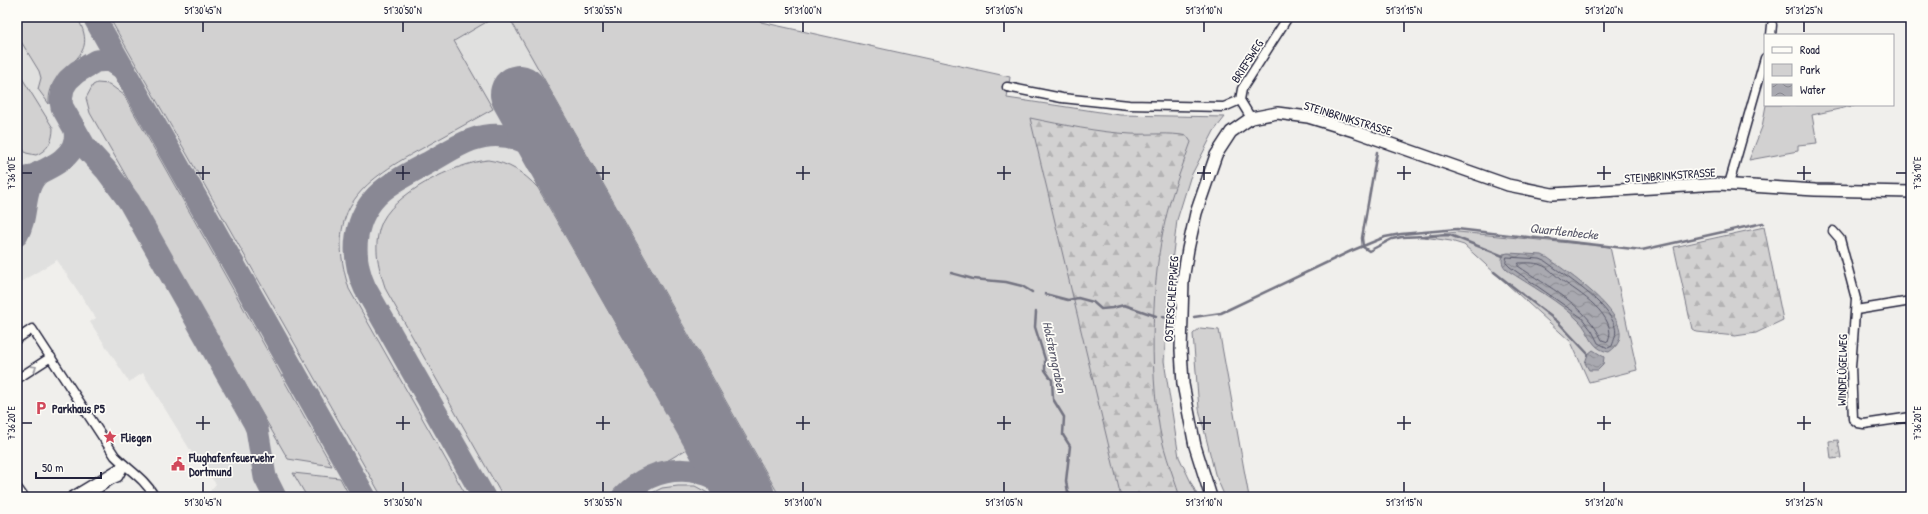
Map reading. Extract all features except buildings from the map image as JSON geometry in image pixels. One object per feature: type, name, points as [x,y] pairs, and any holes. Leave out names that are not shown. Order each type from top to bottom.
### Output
[{"type":"street","name":"BRIEFSWEG","points":[[1251,118],[1240,100],[1242,89],[1288,17]]},
{"type":"street","points":[[1771,34],[1772,25]]},
{"type":"street","points":[[1729,184],[1764,62]]},
{"type":"street","points":[[1007,87],[1095,102],[1150,106],[1224,107],[1240,100]]},
{"type":"street","name":"STEINBRINKSTRASSE","points":[[1251,118],[1278,113],[1308,117],[1354,131],[1508,185],[1552,194],[1729,184],[1815,190],[1911,192]]},
{"type":"street","name":"OSTERSCHLEPPWEG","points":[[1211,497],[1195,446],[1183,384],[1181,350],[1183,280],[1196,213],[1216,155],[1231,132],[1251,118]]},
{"type":"street","name":"WINDFLÜGELWEG","points":[[1833,231],[1840,240],[1856,299],[1851,367],[1853,419],[1858,423],[1864,424],[1911,417]]},
{"type":"street","points":[[1856,310],[1911,301]]},
{"type":"street","points":[[17,339],[32,330],[52,357],[115,456],[124,465],[139,475],[155,497]]},
{"type":"street","points":[[17,379],[52,357]]},
{"type":"street","points":[[71,497],[124,465]]},
{"type":"street","points":[[86,497],[118,477],[124,465]]},
{"type":"street","points":[[17,490],[22,497]]},
{"type":"shaded area","points":[[17,17],[749,17],[750,20],[994,114],[1175,203],[1164,388],[1187,497],[214,497],[210,491],[216,484],[192,453],[143,373],[129,382],[90,322],[96,318],[57,260],[17,284]]},
{"type":"green space","points":[[17,17],[77,17],[84,33],[84,45],[80,54],[56,79],[51,90],[49,104],[38,89],[41,78],[39,71],[17,35]]},
{"type":"green space","points":[[109,17],[495,17],[454,41],[493,109],[399,162],[379,175],[364,188],[352,203],[344,220],[341,240],[343,262],[349,289],[467,497],[382,497]]},
{"type":"green space","points":[[509,17],[758,17],[761,22],[1010,77],[1007,98],[1120,115],[1225,117],[1214,131],[1190,178],[1177,220],[1169,286],[1164,361],[1179,457],[1198,497],[780,497]]},
{"type":"green space","points":[[17,70],[53,128],[51,141],[47,148],[36,155],[26,153],[17,141]]},
{"type":"green space","points":[[97,83],[109,84],[124,95],[332,466],[288,459],[90,113],[86,98],[93,85]]},
{"type":"green space","points":[[1766,106],[1852,106],[1812,115],[1817,143],[1798,145],[1798,151],[1749,160],[1762,127]]},
{"type":"green space","points":[[1030,118],[1106,132],[1187,136],[1191,142],[1172,194],[1164,226],[1156,281],[1153,338],[1155,393],[1159,428],[1180,497],[1121,497]]},
{"type":"green space","points":[[488,160],[503,163],[515,169],[527,177],[538,188],[687,449],[626,485],[614,497],[503,497],[386,290],[379,267],[377,243],[380,227],[386,215],[410,192],[426,182],[459,167]]},
{"type":"green space","points":[[1764,227],[1783,320],[1756,333],[1735,336],[1697,332],[1692,329],[1674,247]]},
{"type":"green space","points":[[1458,232],[1610,247],[1637,370],[1589,382],[1571,342],[1464,245],[1451,241],[1417,236]]},
{"type":"green space","points":[[1200,328],[1219,330],[1249,497],[1225,497],[1215,474],[1199,409],[1193,334]]},
{"type":"green space","points":[[1838,440],[1841,458],[1831,459],[1829,441]]},
{"type":"green space","points":[[293,473],[340,478],[350,497],[307,497]]},
{"type":"green space","points":[[695,486],[715,497],[644,497],[662,488]]},
{"type":"water","points":[[1503,254],[1542,255],[1571,275],[1601,300],[1612,314],[1619,328],[1619,341],[1609,352],[1598,348],[1591,340],[1583,326],[1572,314],[1507,270],[1503,265],[1502,259]]},
{"type":"water","points":[[1593,350],[1604,357],[1603,365],[1598,370],[1589,370],[1585,363],[1588,354]]},
{"type":"waterway","name":"Quartlenbecke","points":[[1377,152],[1362,238],[1363,247],[1369,251],[1392,239],[1402,237],[1450,235],[1503,256]]},
{"type":"waterway","name":"Quartlenbecke","points":[[1194,317],[1221,313],[1351,251],[1385,237],[1401,234],[1457,229],[1642,250],[1763,223]]},
{"type":"waterway","points":[[1494,272],[1558,322],[1588,354]]},
{"type":"waterway","name":"Quartlenbecke","points":[[951,273],[973,279],[1006,282],[1022,286],[1032,292]]},
{"type":"waterway","name":"Quartlenbecke","points":[[1045,294],[1068,300],[1078,298],[1093,302],[1101,309],[1124,305],[1156,316]]},
{"type":"waterway","name":"Holsterngraben","points":[[1036,312],[1035,327],[1045,359],[1045,370],[1052,380],[1053,399],[1064,417],[1063,435],[1070,446],[1066,481],[1068,492],[1072,497]]},
{"type":"waterway","name":"Quartlenbecke","points":[[1163,317],[1168,318]]},
{"type":"taxiway","points":[[94,17],[365,497]]},
{"type":"taxiway","points":[[122,68],[110,60],[96,61],[77,72],[68,80],[63,88],[61,101],[62,107],[85,147],[106,170],[129,201],[254,422],[257,429],[265,477],[275,497]]},
{"type":"taxiway","points":[[17,183],[47,169],[65,157],[72,149],[75,140],[75,130]]},
{"type":"taxiway","points":[[484,497],[365,288],[357,262],[357,236],[360,224],[372,201],[392,183],[459,145],[485,136],[512,137],[536,148],[547,156],[565,177]]},
{"type":"taxiway","points":[[17,235],[21,227],[30,186],[34,178],[40,172]]},
{"type":"taxiway","points":[[623,497],[637,485],[651,477],[667,472],[683,470],[698,472],[714,477],[743,497]]},
{"type":"runway","points":[[519,94],[746,497]]},
{"type":"place","name":"Parkhaus P5","points":[[41,408]]},
{"type":"place","name":"Fliegen","points":[[110,437]]},
{"type":"place","name":"Flughafenfeuerwehr Dortmund","points":[[178,464]]}]
